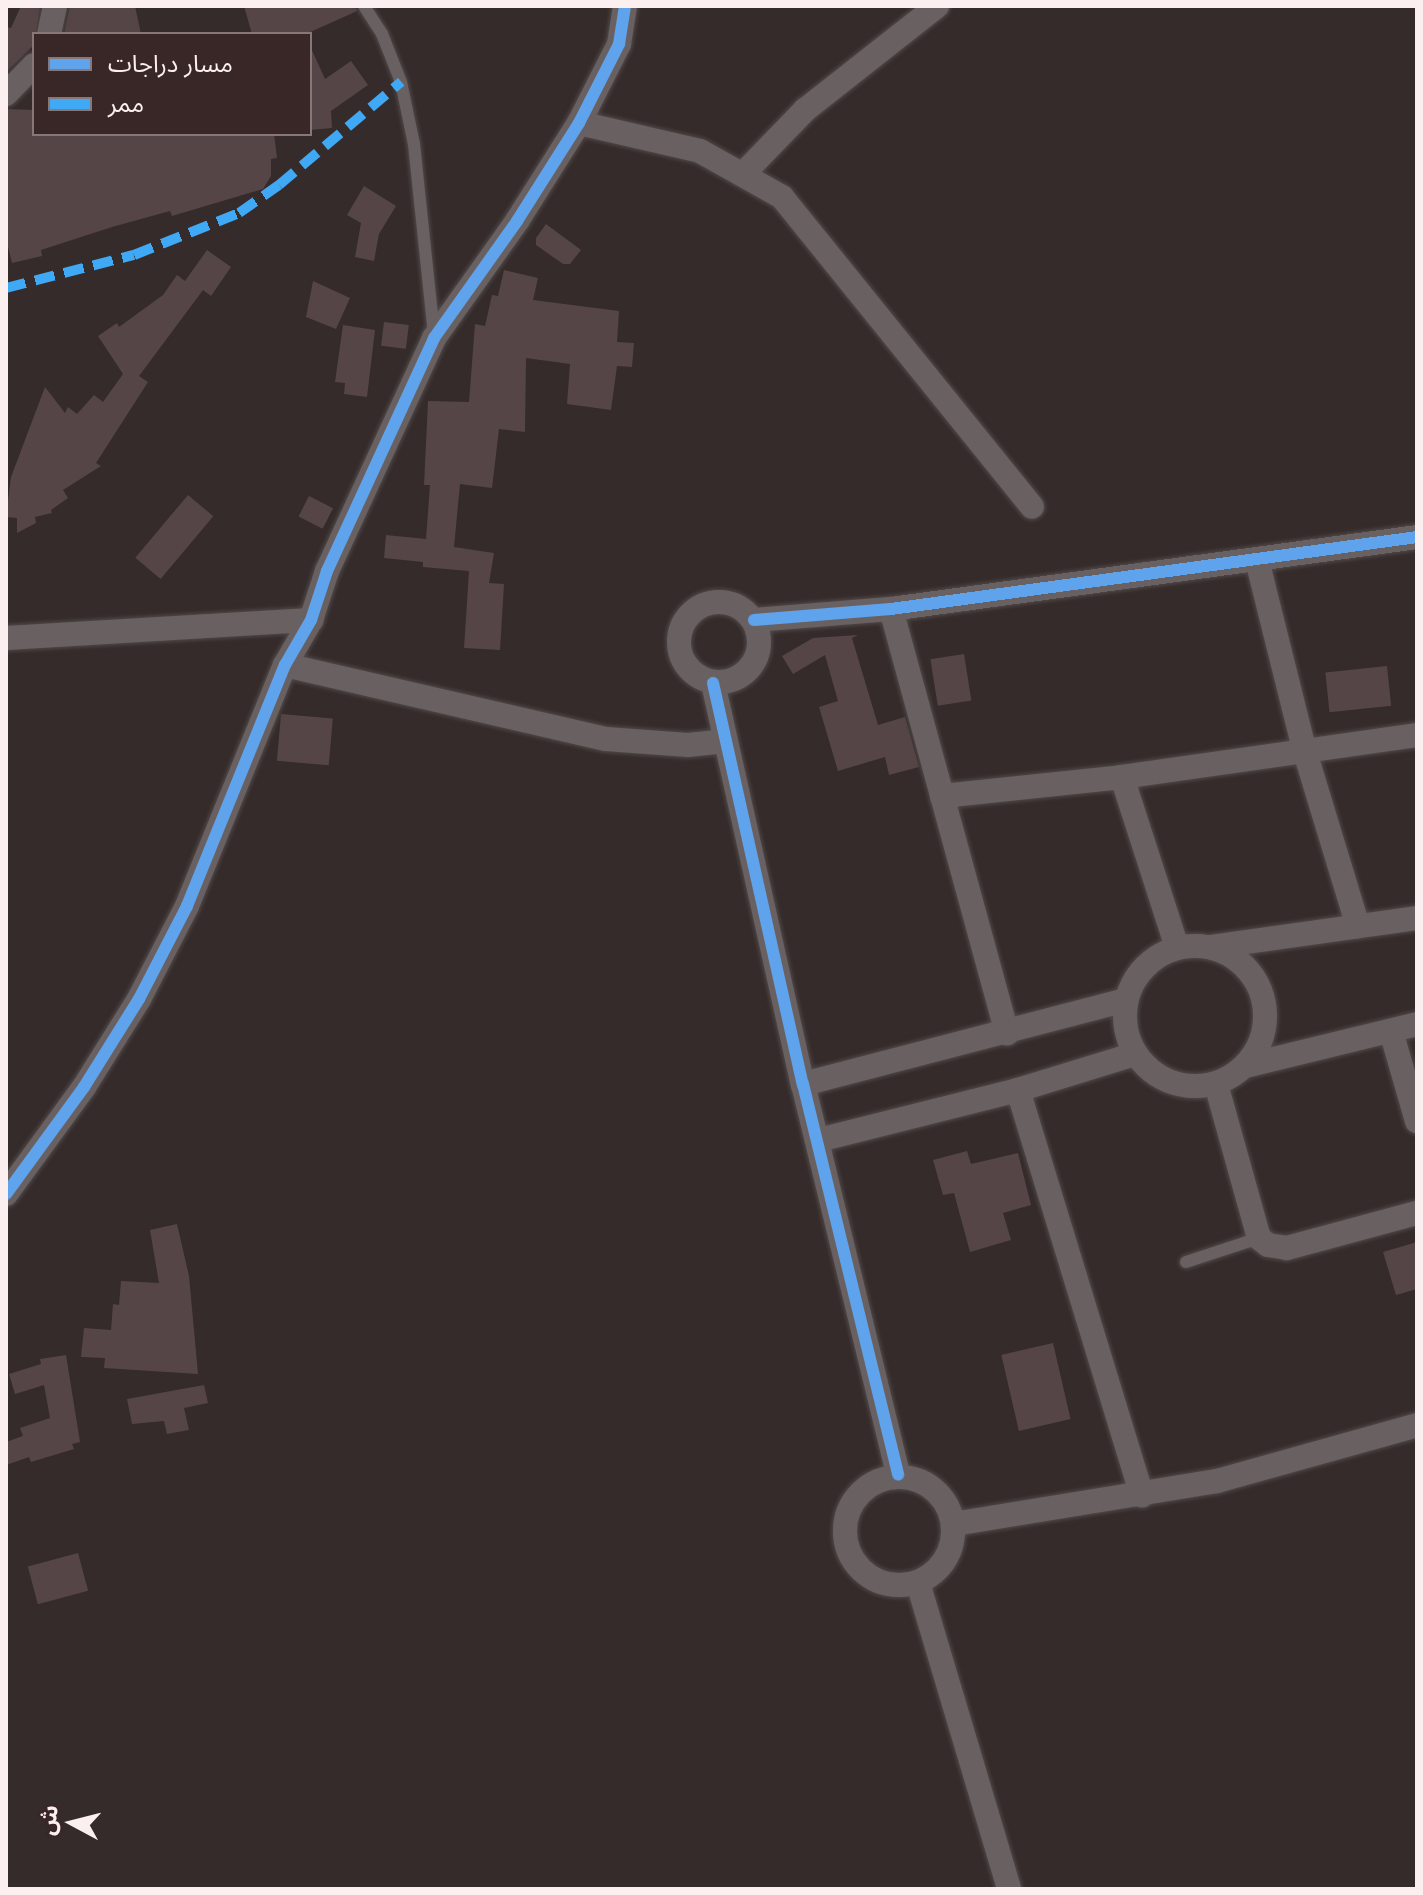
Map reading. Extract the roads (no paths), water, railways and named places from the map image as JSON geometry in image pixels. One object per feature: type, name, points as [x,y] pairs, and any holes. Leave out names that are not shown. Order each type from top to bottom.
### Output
[{"type":"street","points":[[49,32],[55,6]]},
{"type":"street","points":[[6,1194],[84,1087],[139,999],[187,906],[285,665],[311,620],[327,571],[434,338],[517,221],[579,123],[619,44],[625,6]]},
{"type":"street","points":[[744,173],[805,110],[937,6]]},
{"type":"street","points":[[18,89],[32,68]]},
{"type":"street","points":[[579,123],[700,151],[782,197],[815,234],[1032,507]]},
{"type":"street","points":[[754,620],[891,609],[1417,537]]},
{"type":"street","points":[[1257,560],[1305,752],[1358,926]]},
{"type":"street","points":[[719,601],[739,607],[754,620],[760,638],[757,657],[747,672],[731,682],[713,683],[694,675],[681,659],[678,639],[685,620],[699,606],[719,601]]},
{"type":"street","points":[[891,609],[1007,1033]]},
{"type":"street","points":[[6,638],[311,620]]},
{"type":"street","points":[[285,665],[606,739],[688,745],[725,741]]},
{"type":"street","points":[[713,683],[803,1084],[898,1475]]},
{"type":"street","points":[[942,796],[1122,777],[1417,735]]},
{"type":"street","points":[[1122,777],[1177,947]]},
{"type":"street","points":[[1417,918],[1211,947],[1177,947],[1154,958],[1136,977],[1126,1000],[1128,1037],[1135,1054],[1150,1071],[1171,1083],[1194,1087],[1216,1084],[1245,1066],[1417,1024]]},
{"type":"street","points":[[1211,947],[1233,957],[1252,974],[1263,996],[1265,1022],[1259,1046],[1245,1066]]},
{"type":"street","points":[[803,1084],[1126,1000]]},
{"type":"street","points":[[1391,1031],[1417,1121]]},
{"type":"street","points":[[819,1140],[1018,1090],[1135,1054]]},
{"type":"street","points":[[1216,1084],[1259,1238],[1274,1248],[1287,1248],[1417,1213]]},
{"type":"street","points":[[1018,1090],[1142,1495]]},
{"type":"street","points":[[954,1524],[1217,1481],[1417,1425]]},
{"type":"street","points":[[898,1475],[924,1481],[945,1499],[954,1524],[953,1543],[946,1560],[934,1574],[918,1583],[891,1586],[866,1575],[849,1554],[844,1527],[852,1501],[872,1482],[898,1475]]},
{"type":"street","points":[[918,1583],[1009,1889]]},
{"type":"lane","points":[[364,6],[382,34],[404,97],[414,144],[434,338]]},
{"type":"lane","points":[[1186,1262],[1259,1238]]}]
